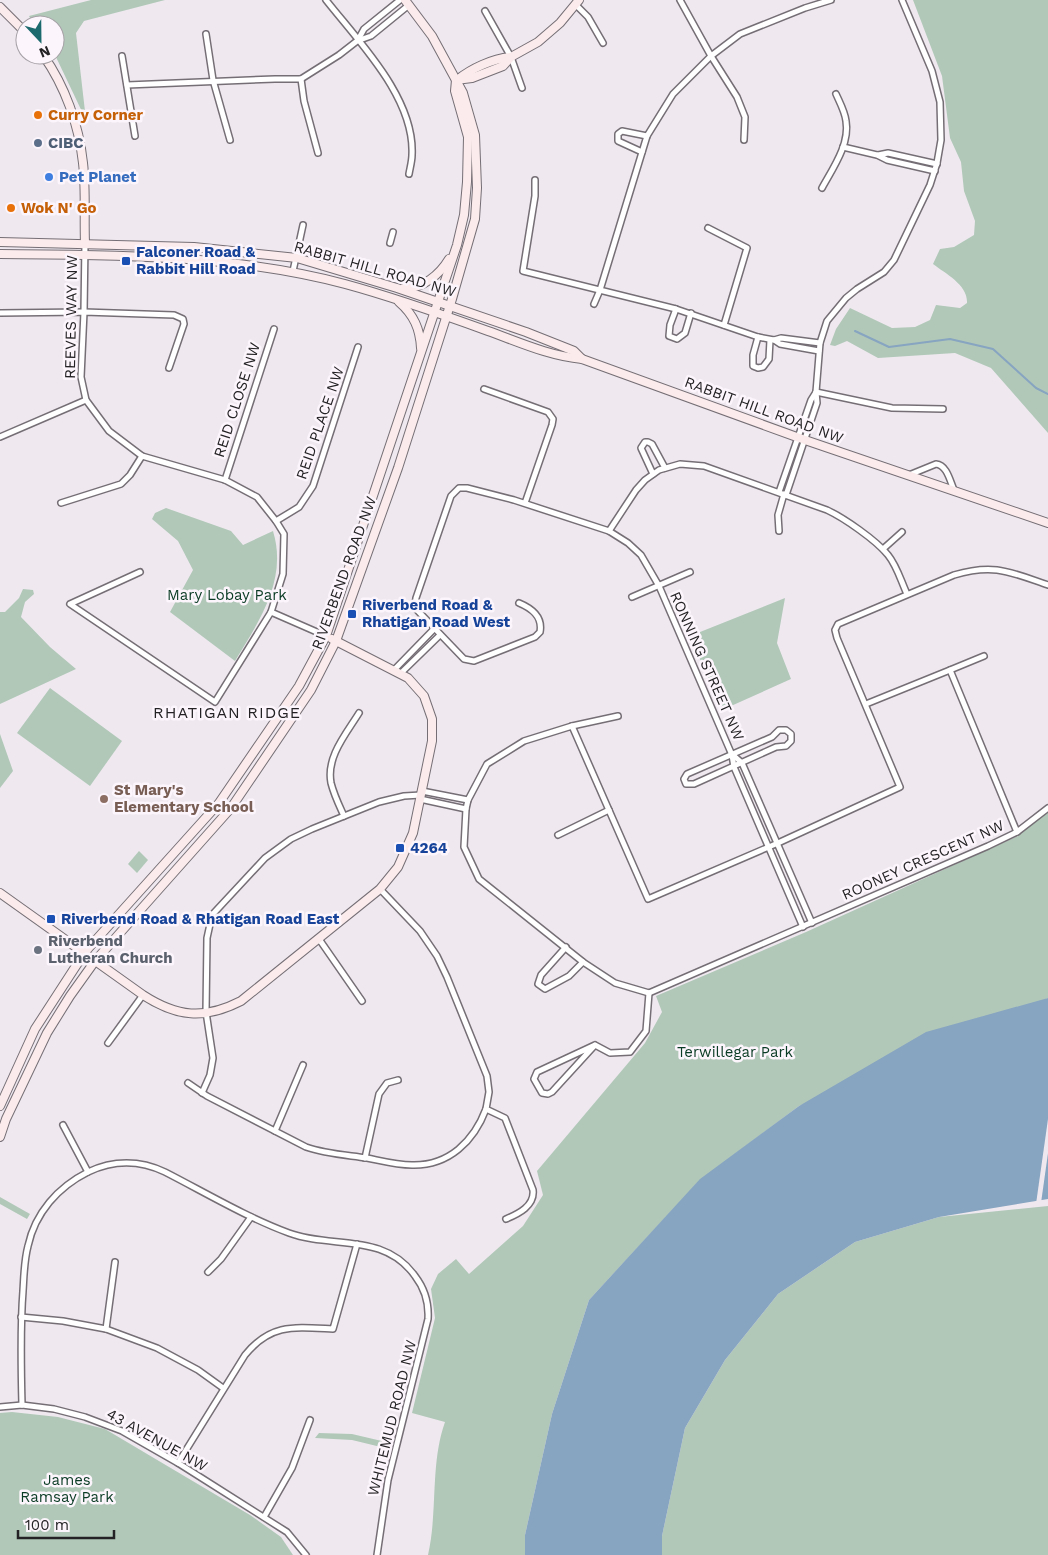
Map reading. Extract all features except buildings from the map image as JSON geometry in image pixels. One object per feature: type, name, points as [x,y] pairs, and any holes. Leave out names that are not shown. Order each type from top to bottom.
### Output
[{"type":"main road","points":[[456,80],[472,78],[503,66],[512,57],[538,42],[560,23],[578,2]]},
{"type":"main road","name":"RIVERBEND ROAD NW","points":[[0,1137],[6,1119],[47,1033],[70,996],[95,961],[231,808],[311,690],[336,641],[398,468],[447,316],[474,219],[477,188],[475,135],[463,93],[432,36],[407,3]]},
{"type":"main road","points":[[0,7],[15,22]]},
{"type":"main road","points":[[49,65],[63,91],[75,124],[83,164],[85,244]]},
{"type":"main road","name":"RIVERBEND ROAD NW","points":[[0,1106],[35,1029],[85,952],[219,803],[299,686],[326,636],[457,245],[464,215],[468,137],[455,91],[456,80]]},
{"type":"main road","name":"RABBIT HILL ROAD NW","points":[[0,242],[194,247],[297,258],[397,288],[558,344],[574,351],[582,359]]},
{"type":"main road","points":[[397,288],[409,288],[427,283],[444,268],[457,245]]},
{"type":"main road","name":"RABBIT HILL ROAD NW","points":[[0,254],[172,257],[209,260],[293,272],[345,284],[447,316],[535,349],[559,356],[582,359],[801,439],[1048,523]]},
{"type":"main road","points":[[396,299],[412,315],[420,334],[422,351]]},
{"type":"main road","points":[[0,893],[143,995],[167,1009],[178,1012],[206,1012],[225,1008],[242,1001],[380,889],[398,867],[413,833],[432,741],[432,719],[428,705],[419,689],[397,671],[326,636]]},
{"type":"street","points":[[326,0],[374,59],[389,81],[406,117],[411,136],[412,154],[409,174]]},
{"type":"street","points":[[358,40],[364,29],[400,0]]},
{"type":"street","points":[[680,0],[740,103],[745,117],[744,140]]},
{"type":"street","points":[[805,8],[818,0]]},
{"type":"street","points":[[594,304],[600,290],[647,136],[673,94],[711,56],[740,34],[805,8],[831,0]]},
{"type":"street","points":[[779,532],[778,515],[783,494],[801,439],[817,403],[819,351],[827,321],[842,302],[857,289],[884,272],[894,260],[937,164],[941,140],[940,102],[932,71],[902,0]]},
{"type":"street","points":[[578,2],[603,43]]},
{"type":"street","points":[[127,85],[213,80],[301,79],[339,55],[358,40],[371,36],[407,3]]},
{"type":"street","points":[[485,11],[512,57],[522,88]]},
{"type":"street","points":[[206,34],[213,80],[230,140]]},
{"type":"street","points":[[122,56],[135,136]]},
{"type":"street","points":[[301,79],[304,101],[318,153]]},
{"type":"street","points":[[822,188],[843,147],[847,135],[846,122],[836,94]]},
{"type":"street","points":[[642,152],[618,141],[618,134],[622,131],[647,136]]},
{"type":"street","points":[[843,147],[935,171]]},
{"type":"street","points":[[878,155],[888,153],[937,164]]},
{"type":"street","points":[[535,180],[535,196],[523,271],[691,313],[780,344],[819,351]]},
{"type":"street","points":[[293,272],[303,225]]},
{"type":"street","points":[[708,228],[747,248],[724,325]]},
{"type":"street","points":[[390,243],[392,232]]},
{"type":"street","name":"REEVES WAY NW","points":[[85,244],[81,378],[86,400],[109,431],[142,456],[225,480],[257,497],[284,534],[283,574],[271,612],[215,702],[70,604],[140,572]]},
{"type":"street","points":[[676,309],[670,325],[669,336],[677,340],[685,333],[691,313]]},
{"type":"street","points":[[0,313],[84,312],[174,315],[183,319],[184,324],[169,368]]},
{"type":"street","name":"REID CLOSE NW","points":[[225,480],[274,329]]},
{"type":"street","points":[[758,337],[752,361],[753,366],[758,368],[763,367],[769,359],[772,340]]},
{"type":"street","points":[[772,340],[781,338],[820,343]]},
{"type":"street","name":"REID PLACE NW","points":[[276,521],[299,507],[313,486],[358,347]]},
{"type":"street","points":[[484,389],[545,410],[551,416],[552,425],[525,503]]},
{"type":"street","points":[[816,392],[892,408],[943,409]]},
{"type":"street","points":[[0,437],[86,400]]},
{"type":"street","points":[[653,474],[641,448],[645,442],[652,444],[665,468]]},
{"type":"street","points":[[61,503],[121,484],[130,475],[142,456]]},
{"type":"street","points":[[609,531],[636,490],[653,474],[680,464],[696,464],[836,514],[882,549],[892,561],[907,594]]},
{"type":"street","points":[[909,475],[936,464],[941,465],[954,490]]},
{"type":"street","name":"RONNING STREET NW","points":[[519,603],[530,608],[536,614],[541,629],[535,636],[477,660],[470,661],[464,658],[440,635],[417,610],[415,600],[453,493],[459,488],[467,488],[525,503],[609,531],[641,554],[659,586],[732,755],[734,767],[770,846],[803,927]]},
{"type":"street","points":[[882,549],[902,532]]},
{"type":"street","points":[[572,726],[648,899],[778,843],[900,787],[837,638],[836,626],[840,622],[954,575],[983,569],[1008,572],[1048,585]]},
{"type":"street","name":"RONNING STREET NW","points":[[632,597],[690,572]]},
{"type":"street","points":[[271,612],[326,636]]},
{"type":"street","points":[[397,671],[434,629]]},
{"type":"street","points":[[397,671],[440,635]]},
{"type":"street","points":[[866,704],[984,656]]},
{"type":"street","points":[[950,670],[1016,832]]},
{"type":"street","points":[[344,816],[331,783],[331,765],[337,748],[359,713]]},
{"type":"street","points":[[595,1045],[610,1053],[630,1052],[646,1032],[649,993],[615,983],[584,962],[479,879],[464,847],[466,809],[468,800],[487,764],[524,741],[572,726],[618,716]]},
{"type":"street","name":"RONNING STREET NW","points":[[778,730],[786,730],[791,734],[791,741],[786,746],[776,747],[742,763],[694,784],[686,784],[684,779],[687,774],[772,737],[778,730]]},
{"type":"street","name":"RONNING STREET NW","points":[[732,755],[742,763],[812,923]]},
{"type":"street","points":[[202,1093],[210,1075],[213,1058],[206,1012],[207,938],[212,915],[265,858],[301,834],[387,799],[421,795],[468,800]]},
{"type":"street","points":[[421,795],[466,809]]},
{"type":"street","name":"ROONEY CRESCENT NW","points":[[649,993],[954,861],[1016,832],[1048,808]]},
{"type":"street","points":[[558,835],[609,810]]},
{"type":"street","points":[[188,1083],[202,1093],[314,1150],[414,1165],[446,1158],[465,1145],[473,1136],[486,1109],[489,1092],[487,1076],[443,967],[420,931],[380,889]]},
{"type":"street","points":[[319,939],[362,1001]]},
{"type":"street","points":[[566,947],[541,975],[538,984],[545,990],[569,976],[584,962]]},
{"type":"street","points":[[108,1043],[143,995]]},
{"type":"street","points":[[595,1045],[552,1092],[548,1094],[542,1093],[534,1079],[537,1072],[595,1045]]},
{"type":"street","points":[[275,1131],[303,1065]]},
{"type":"street","points":[[365,1158],[379,1094],[386,1083],[398,1080]]},
{"type":"street","points":[[486,1109],[498,1113],[504,1118],[533,1190],[530,1204],[517,1214],[506,1219]]},
{"type":"street","points":[[63,1125],[88,1172]]},
{"type":"street","points":[[22,1405],[21,1317],[26,1255],[33,1229],[41,1213],[58,1192],[88,1172],[103,1166],[119,1163],[135,1163],[150,1166],[251,1217],[291,1234],[357,1244],[333,1330],[288,1327],[268,1335],[250,1349],[223,1388],[178,1463]]},
{"type":"street","points":[[208,1272],[221,1259],[251,1217]]},
{"type":"street","name":"WHITEMUD ROAD NW","points":[[357,1244],[381,1249],[395,1256],[414,1273],[423,1288],[428,1306],[428,1325],[388,1480],[377,1555]]},
{"type":"street","points":[[106,1329],[116,1262]]},
{"type":"street","points":[[21,1317],[63,1321],[106,1329],[157,1348],[198,1370],[223,1388]]},
{"type":"street","name":"43 AVENUE NW","points":[[0,1407],[22,1405],[54,1409],[98,1421],[122,1431],[178,1463],[287,1532],[306,1555]]},
{"type":"street","points":[[264,1517],[292,1468],[310,1420]]},
{"type":"green space","points":[[91,0],[165,0],[84,21],[76,33],[86,120],[60,65],[65,65],[65,15],[33,15]]},
{"type":"green space","points":[[913,0],[1048,0],[1048,433],[991,368],[955,353],[878,358],[847,341],[835,346],[830,345],[836,329],[850,308],[892,328],[915,327],[930,320],[936,305],[960,308],[967,303],[964,291],[960,285],[933,264],[940,249],[954,247],[974,235],[975,221],[964,191],[961,162],[950,138],[942,76]]},
{"type":"green space","name":"Mary Lobay Park","points":[[166,508],[231,531],[243,545],[273,531],[277,549],[274,583],[262,615],[235,661],[170,612],[193,570],[178,541],[152,519],[155,513]]},
{"type":"green space","points":[[23,589],[33,590],[34,594],[25,602],[21,617],[50,647],[76,669],[0,704],[0,612],[5,612],[19,598]]},
{"type":"green space","points":[[785,598],[777,643],[791,679],[722,710],[690,636]]},
{"type":"green space","points":[[50,688],[122,741],[90,786],[17,733]]},
{"type":"green space","points":[[0,734],[13,771],[0,788]]},
{"type":"green space","name":"Terwillegar Park","points":[[1048,810],[1048,998],[799,1106],[700,1180],[589,1300],[552,1414],[525,1535],[525,1555],[428,1555],[433,1522],[437,1454],[445,1422],[412,1413],[435,1318],[431,1289],[438,1274],[456,1259],[469,1274],[523,1226],[543,1195],[537,1171],[645,1043],[662,1012],[656,996],[806,932],[1018,836]]},
{"type":"green space","points":[[139,851],[148,860],[137,873],[128,864]]},
{"type":"green space","points":[[0,1197],[30,1214],[27,1219],[0,1204]]},
{"type":"green space","points":[[1048,1206],[1048,1555],[662,1555],[662,1536],[685,1428],[725,1360],[778,1294],[855,1242],[939,1217]]},
{"type":"green space","name":"James Ramsay Park","points":[[12,1412],[58,1417],[105,1429],[250,1515],[281,1537],[293,1555],[0,1555],[0,1413]]},
{"type":"green space","points":[[319,1433],[352,1434],[386,1442],[385,1448],[352,1440],[315,1438]]},
{"type":"water","points":[[1048,998],[1048,1199],[939,1217],[855,1242],[778,1294],[725,1360],[685,1428],[662,1536],[662,1555],[525,1555],[525,1535],[552,1414],[589,1300],[700,1179],[799,1106],[926,1032]]},
{"type":"pier","points":[[1048,1119],[1048,1153],[1041,1203],[1036,1204]]},
{"type":"waterway","points":[[855,331],[889,347],[950,339],[993,349],[1036,388],[1048,394]]},
{"type":"place","name":"Curry Corner","points":[[38,115]]},
{"type":"place","name":"CIBC","points":[[38,143]]},
{"type":"place","name":"Pet Planet","points":[[49,177]]},
{"type":"place","name":"Wok N' Go","points":[[11,208]]},
{"type":"place","name":"Falconer Road & Rabbit Hill Road","points":[[126,261]]},
{"type":"place","name":"Riverbend Road & Rhatigan Road West","points":[[352,614]]},
{"type":"place","name":"St Mary's Elementary School","points":[[104,799]]},
{"type":"place","name":"4264","points":[[400,848]]},
{"type":"place","name":"Riverbend Road & Rhatigan Road East","points":[[51,919]]},
{"type":"place","name":"Riverbend Lutheran Church","points":[[38,950]]},
{"type":"district","name":"RHATIGAN RIDGE","points":[[227,712]]}]
